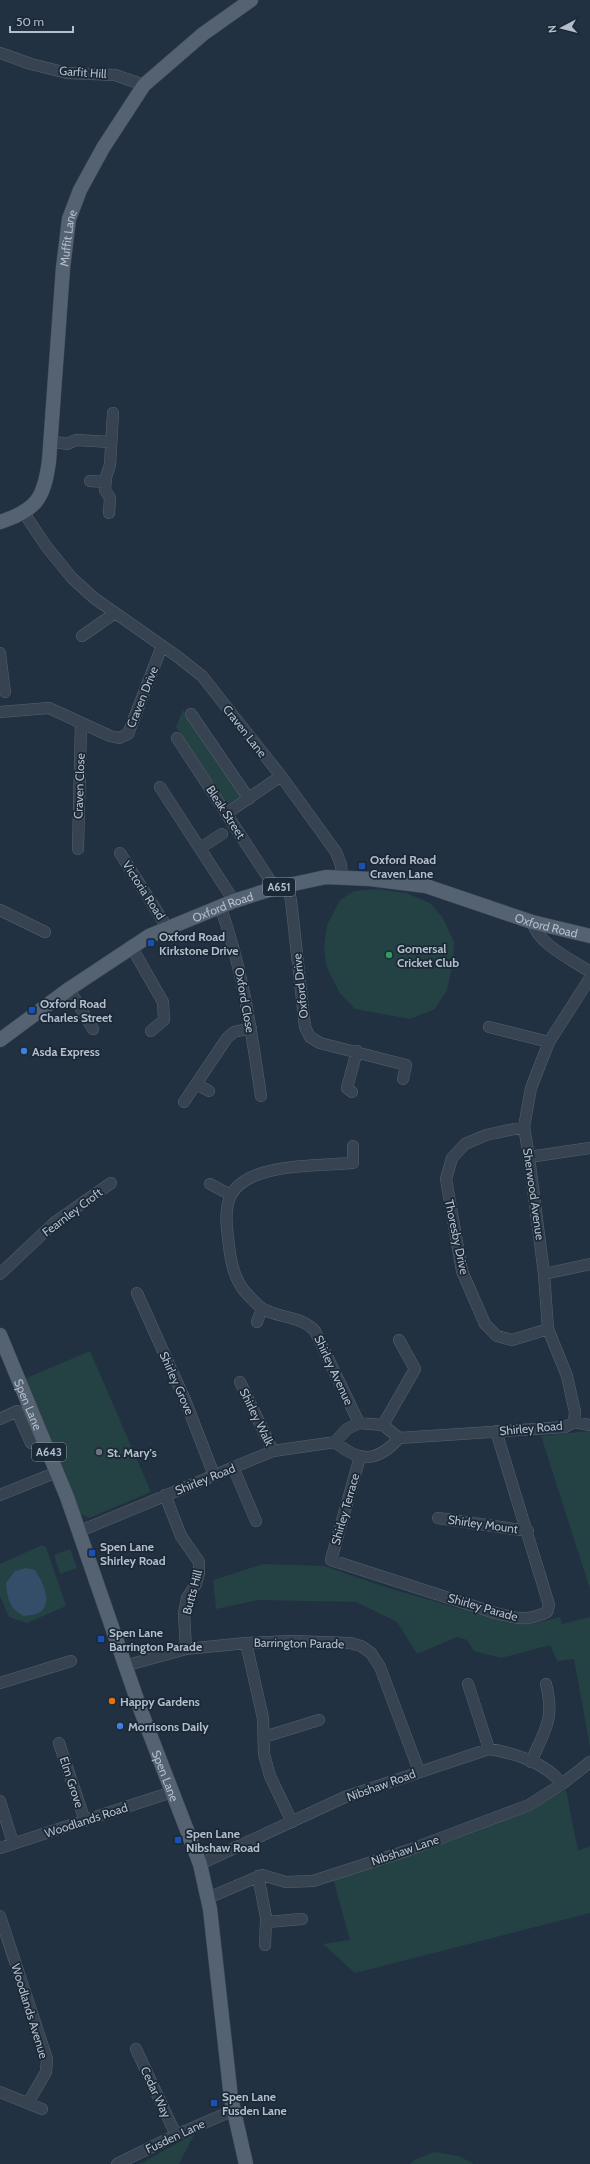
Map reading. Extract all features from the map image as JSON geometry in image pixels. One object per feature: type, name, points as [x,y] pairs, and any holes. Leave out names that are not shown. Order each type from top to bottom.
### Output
[{"type":"main road","name":"Muffit Lane","points":[[0,522],[24,513],[39,497],[45,484],[50,441],[63,268],[69,219],[80,190],[103,148],[144,85],[198,38],[251,0]]},
{"type":"main road","name":"Oxford Road","points":[[0,1040],[69,989],[131,946],[167,927],[234,901],[281,887],[326,877],[342,876],[426,886],[532,922],[590,936]]},
{"type":"main road","name":"Spen Lane","points":[[0,1335],[80,1531],[124,1666],[200,1864],[208,1898],[223,2036],[234,2110],[246,2164]]},
{"type":"street","name":"Garfit Hill","points":[[0,53],[31,64],[67,73],[115,75],[144,85]]},
{"type":"street","points":[[109,513],[110,498],[105,490],[110,465],[113,414]]},
{"type":"street","points":[[50,441],[67,444],[76,440],[111,442]]},
{"type":"street","points":[[90,481],[106,482]]},
{"type":"street","name":"Craven Lane","points":[[24,513],[46,546],[72,578],[94,598],[202,676],[282,776],[336,852],[341,864],[342,876]]},
{"type":"street","points":[[82,636],[115,613]]},
{"type":"street","name":"Craven Drive","points":[[0,712],[49,708],[110,736],[119,738],[128,734],[162,646]]},
{"type":"street","points":[[0,654],[1,679],[5,692]]},
{"type":"street","points":[[191,714],[248,798]]},
{"type":"street","name":"Craven Close","points":[[78,849],[81,723]]},
{"type":"street","name":"Bleak Street","points":[[177,738],[227,813],[281,887]]},
{"type":"street","points":[[227,813],[282,776]]},
{"type":"street","points":[[166,790],[200,848],[234,901]]},
{"type":"street","points":[[200,848],[222,834]]},
{"type":"street","name":"Victoria Road","points":[[120,853],[167,927]]},
{"type":"street","name":"Oxford Drive","points":[[281,887],[291,900],[305,1027],[310,1038],[320,1043],[357,1051],[406,1065],[403,1078]]},
{"type":"street","name":"Oxford Close","points":[[220,906],[239,963],[251,1028],[261,1096]]},
{"type":"street","points":[[0,910],[45,932]]},
{"type":"street","points":[[532,922],[535,932],[545,942],[590,972]]},
{"type":"street","points":[[131,946],[163,1002],[164,1020],[151,1031]]},
{"type":"street","name":"Sherwood Avenue","points":[[574,1422],[576,1412],[567,1376],[548,1329],[544,1274],[524,1127],[531,1088],[549,1042],[590,978]]},
{"type":"street","points":[[69,989],[93,1029]]},
{"type":"street","points":[[489,1027],[549,1042]]},
{"type":"street","points":[[184,1102],[227,1038],[234,1032],[251,1028]]},
{"type":"street","points":[[347,1090],[357,1051]]},
{"type":"street","points":[[196,1084],[209,1091]]},
{"type":"street","name":"Thoresby Drive","points":[[524,1127],[486,1135],[466,1144],[452,1158],[446,1179],[462,1271],[485,1324],[497,1336],[512,1340],[548,1329]]},
{"type":"street","points":[[210,1184],[231,1195],[245,1181],[260,1173],[277,1168],[354,1163],[353,1146]]},
{"type":"street","points":[[529,1157],[590,1148]]},
{"type":"street","name":"Fearnley Croft","points":[[0,1274],[54,1223],[111,1183]]},
{"type":"street","name":"Shirley Avenue","points":[[231,1195],[226,1225],[233,1271],[247,1294],[262,1308],[309,1324],[315,1331],[359,1423]]},
{"type":"street","points":[[544,1274],[590,1264]]},
{"type":"street","name":"Shirley Grove","points":[[137,1293],[185,1400],[214,1475]]},
{"type":"street","points":[[257,1322],[262,1308]]},
{"type":"street","points":[[383,1425],[415,1369],[399,1340]]},
{"type":"street","name":"Shirley Walk","points":[[240,1382],[273,1451]]},
{"type":"street","points":[[0,1419],[17,1411],[31,1443]]},
{"type":"street","name":"Shirley Road","points":[[400,1438],[565,1427],[574,1422],[590,1425]]},
{"type":"street","points":[[359,1423],[383,1425],[400,1438],[388,1451],[374,1457],[360,1457],[346,1451],[335,1442],[347,1429],[359,1423]]},
{"type":"street","name":"Shirley Parade","points":[[331,1560],[495,1613],[519,1619],[533,1618],[547,1612],[549,1605],[528,1531],[496,1431]]},
{"type":"street","name":"Shirley Road","points":[[80,1531],[273,1451],[335,1442]]},
{"type":"street","name":"Shirley Terrace","points":[[331,1560],[360,1457]]},
{"type":"street","points":[[233,1467],[256,1521]]},
{"type":"street","points":[[0,1495],[57,1472]]},
{"type":"street","name":"Butts Hill","points":[[165,1495],[181,1536],[199,1562],[199,1573],[196,1584],[187,1598],[184,1613],[186,1649]]},
{"type":"street","name":"Shirley Mount","points":[[438,1518],[528,1531]]},
{"type":"street","name":"Barrington Parade","points":[[124,1666],[186,1649],[246,1643],[291,1641],[350,1644],[361,1646],[371,1653],[380,1667],[419,1771]]},
{"type":"street","points":[[246,1643],[263,1718],[264,1754],[270,1776],[292,1822]]},
{"type":"street","points":[[0,1682],[71,1661]]},
{"type":"street","points":[[468,1684],[489,1749]]},
{"type":"street","points":[[531,1762],[551,1717],[550,1701],[546,1684]]},
{"type":"street","points":[[264,1737],[319,1720]]},
{"type":"street","name":"Elm Grove","points":[[59,1743],[85,1821]]},
{"type":"street","name":"Nibshaw Road","points":[[200,1864],[345,1797],[419,1771],[489,1749],[506,1752],[531,1762],[554,1774],[562,1784]]},
{"type":"street","name":"Nibshaw Lane","points":[[258,1876],[262,1875],[286,1882],[312,1881],[409,1850],[515,1812],[562,1784],[590,1762]]},
{"type":"street","name":"Woodlands Road","points":[[0,1848],[172,1792]]},
{"type":"street","points":[[0,1800],[13,1843]]},
{"type":"street","points":[[208,1898],[258,1876],[266,1920],[265,1946]]},
{"type":"street","name":"Woodlands Avenue","points":[[0,1916],[47,2059],[46,2072],[28,2103]]},
{"type":"street","points":[[266,1920],[267,1922],[302,1919]]},
{"type":"street","name":"Cedar Way","points":[[136,2049],[176,2135]]},
{"type":"street","points":[[0,2092],[42,2109]]},
{"type":"street","name":"Fusden Lane","points":[[117,2164],[176,2135],[234,2110]]},
{"type":"green space","points":[[183,710],[241,796],[228,804],[176,727]]},
{"type":"green space","name":"Gomersal Cricket Club","points":[[377,889],[406,893],[430,903],[443,918],[454,942],[453,962],[447,990],[435,1009],[410,1019],[355,1009],[340,993],[327,968],[324,947],[327,925],[340,900],[354,891]]},
{"type":"green space","points":[[90,1351],[151,1492],[89,1518],[80,1514],[24,1379]]},
{"type":"green space","points":[[590,1431],[590,1589],[541,1436]]},
{"type":"green space","points":[[42,1545],[46,1547],[66,1606],[27,1623],[9,1617],[0,1596],[0,1564]]},
{"type":"green space","points":[[70,1549],[77,1568],[60,1574],[54,1555]]},
{"type":"green space","points":[[263,1564],[324,1566],[382,1586],[508,1623],[533,1624],[560,1617],[562,1624],[590,1617],[590,1747],[574,1659],[557,1661],[550,1645],[501,1658],[474,1651],[467,1640],[457,1637],[417,1654],[397,1622],[356,1602],[258,1600],[216,1609],[213,1580]]},
{"type":"green space","points":[[566,1790],[578,1851],[590,1846],[590,1913],[355,1973],[323,1944],[350,1940],[332,1875],[529,1805]]},
{"type":"green space","points":[[195,2133],[179,2164],[140,2164]]},
{"type":"green space","points":[[434,2152],[459,2156],[474,2164],[410,2164],[414,2160]]},
{"type":"water","points":[[26,1568],[35,1570],[38,1574],[45,1591],[46,1603],[40,1612],[24,1616],[12,1607],[8,1599],[6,1583],[15,1571]]},
{"type":"place","name":"Oxford Road Craven Lane","points":[[362,866]]},
{"type":"place","name":"Oxford Road Kirkstone Drive","points":[[151,943]]},
{"type":"place","name":"Gomersal Cricket Club","points":[[389,955]]},
{"type":"place","name":"Oxford Road Charles Street","points":[[32,1010]]},
{"type":"place","name":"Asda Express","points":[[24,1051]]},
{"type":"place","name":"St. Mary's","points":[[99,1452]]},
{"type":"place","name":"Spen Lane Shirley Road","points":[[92,1553]]},
{"type":"place","name":"Spen Lane Barrington Parade","points":[[101,1639]]},
{"type":"place","name":"Happy Gardens","points":[[112,1701]]},
{"type":"place","name":"Morrisons Daily","points":[[120,1726]]},
{"type":"place","name":"Spen Lane Nibshaw Road","points":[[178,1840]]},
{"type":"place","name":"Spen Lane Fusden Lane","points":[[214,2103]]}]
